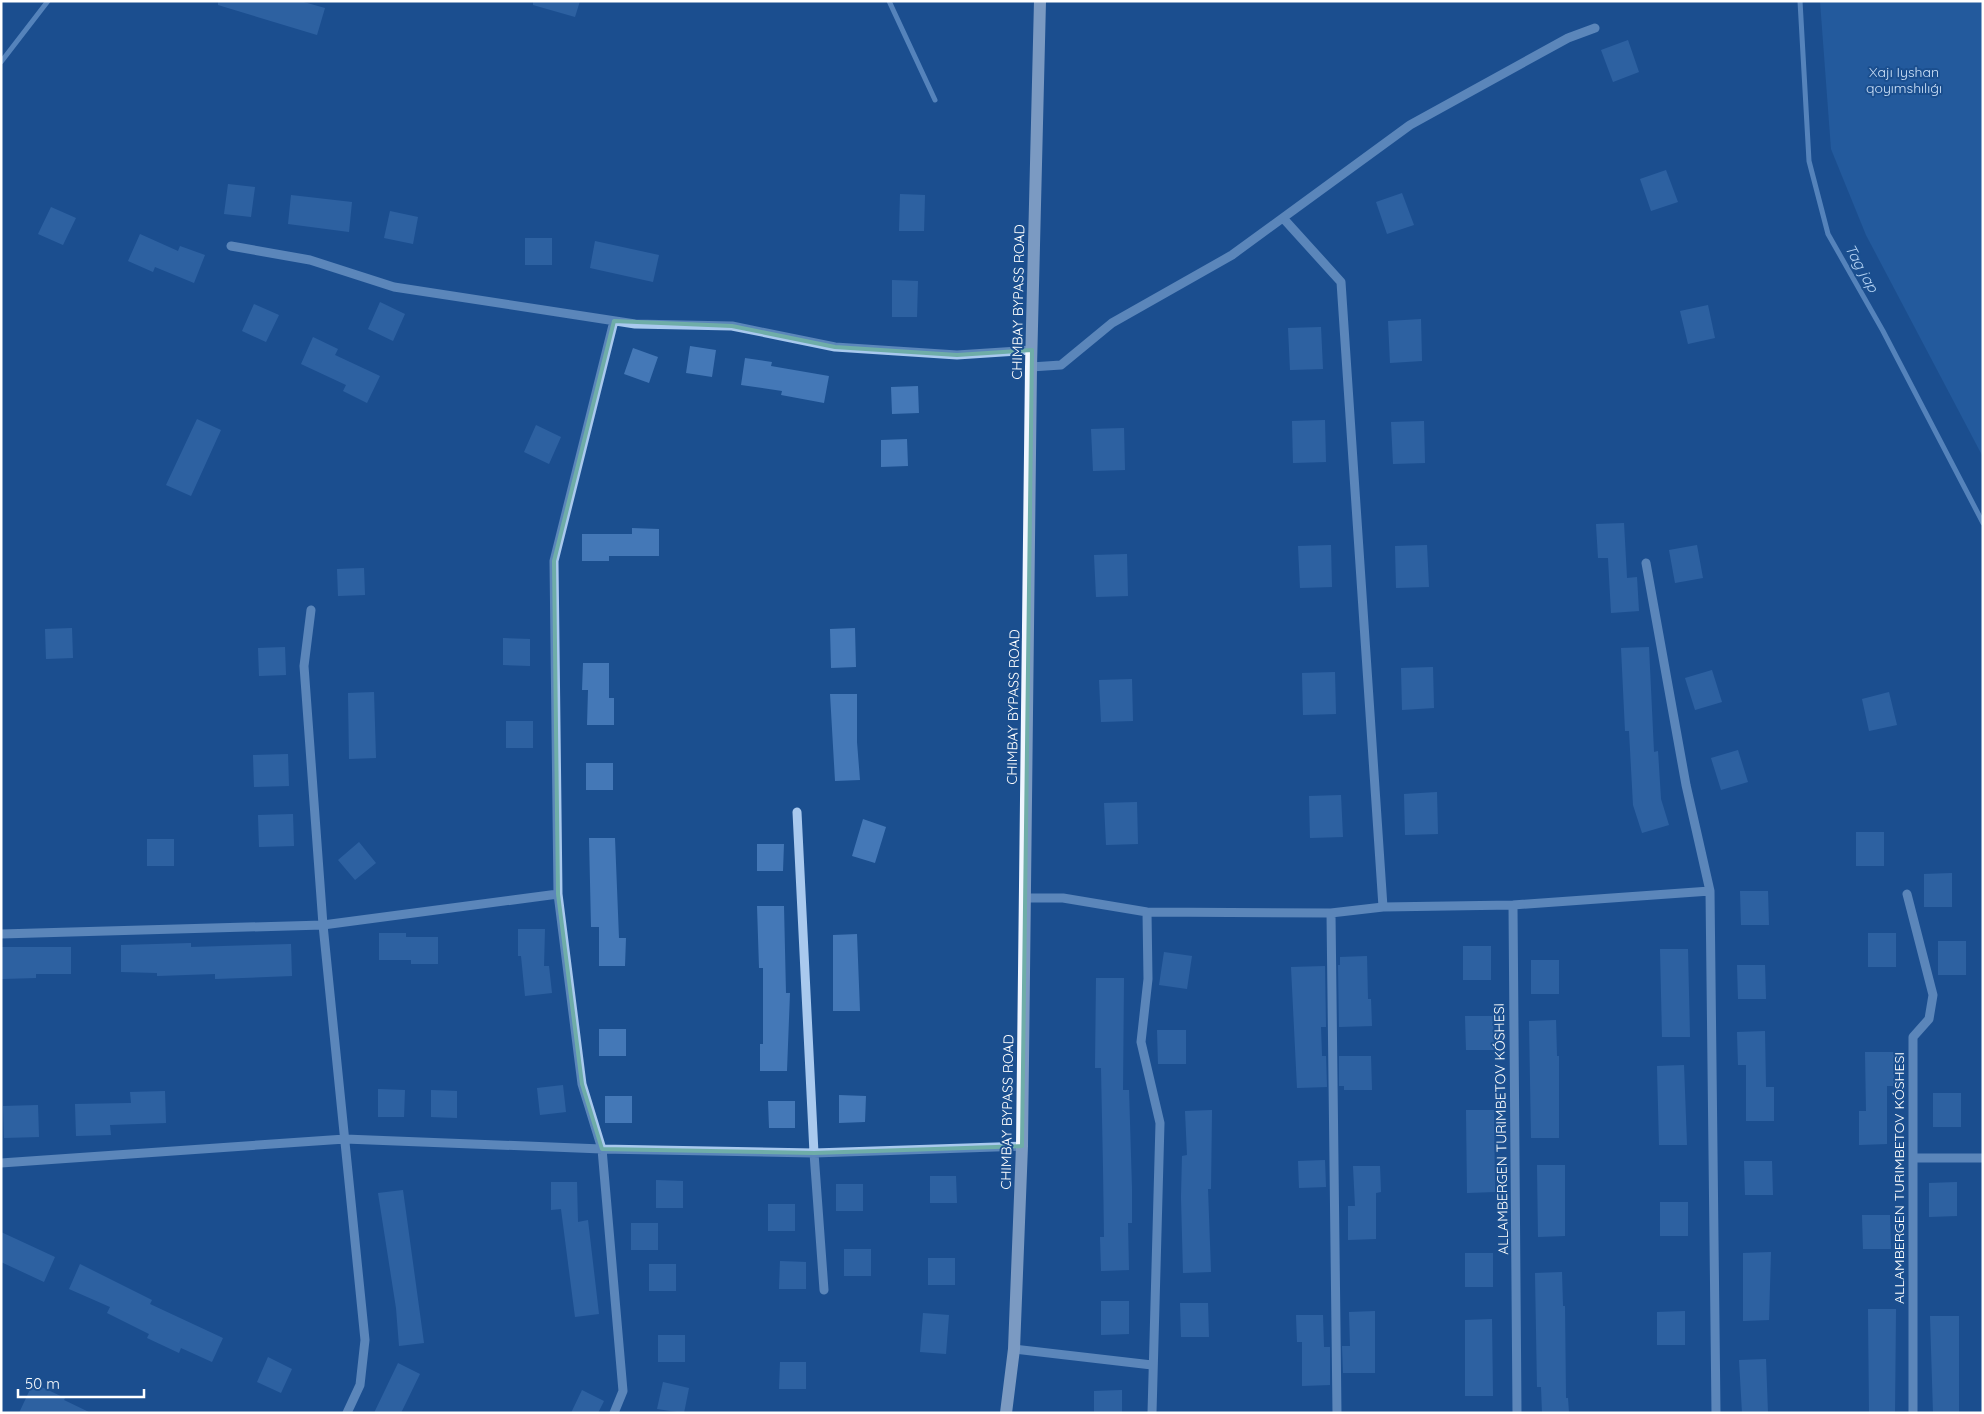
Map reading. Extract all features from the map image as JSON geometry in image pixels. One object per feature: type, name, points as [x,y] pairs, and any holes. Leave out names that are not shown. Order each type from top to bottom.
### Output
[{"type":"main road","name":"CHIMBAY BYPASS ROAD","points":[[1006,1413],[1014,1350],[1022,1146],[1031,367],[1040,1]]},
{"type":"street","points":[[1031,367],[1061,365],[1112,323],[1232,255],[1410,125],[1568,38],[1595,28]]},
{"type":"street","points":[[1283,218],[1340,282],[1383,907]]},
{"type":"street","points":[[231,246],[310,260],[394,287],[635,324],[732,326],[835,347],[957,355],[1032,350]]},
{"type":"street","points":[[614,321],[554,561],[558,894],[582,1084],[602,1149],[623,1391],[614,1413]]},
{"type":"street","points":[[1646,563],[1686,785],[1710,891],[1716,1413]]},
{"type":"street","points":[[311,610],[304,666],[323,924],[365,1340],[360,1385],[347,1413]]},
{"type":"street","points":[[797,812],[814,1152],[824,1290]]},
{"type":"street","points":[[1026,898],[1062,898],[1147,912],[1331,913],[1383,907],[1513,905],[1710,891]]},
{"type":"street","points":[[1,934],[323,924],[558,894]]},
{"type":"street","points":[[1907,894],[1933,995],[1929,1019],[1913,1037],[1913,1413]]},
{"type":"street","points":[[1513,905],[1517,1413]]},
{"type":"street","points":[[1147,912],[1148,979],[1141,1042],[1160,1122],[1152,1413]]},
{"type":"street","points":[[1331,913],[1337,1413]]},
{"type":"street","points":[[1,1163],[345,1139],[602,1149],[814,1152],[1022,1146]]},
{"type":"street","points":[[1913,1158],[1983,1158]]},
{"type":"street","points":[[1014,1350],[1152,1365]]},
{"type":"highlighted area","points":[[614,321],[732,326],[835,347],[957,355],[1032,350],[1022,1146],[814,1153],[602,1149],[582,1084],[558,894],[554,561]]},
{"type":"green space","name":"Xajı Iyshan qoyımshılıǵı","points":[[1820,1],[1983,1],[1983,457],[1866,235],[1831,149]]},
{"type":"building","points":[[218,1],[300,1],[325,8],[317,35],[218,5]]},
{"type":"building","points":[[533,1],[580,1],[575,17],[533,5]]},
{"type":"building","points":[[1628,40],[1639,72],[1613,82],[1601,50]]},
{"type":"building","points":[[1666,170],[1678,202],[1651,211],[1640,179]]},
{"type":"building","points":[[228,184],[255,187],[251,217],[224,214]]},
{"type":"building","points":[[1402,193],[1414,225],[1387,234],[1376,202]]},
{"type":"building","points":[[900,194],[925,195],[924,231],[899,231]]},
{"type":"building","points":[[291,195],[352,202],[349,232],[288,224]]},
{"type":"building","points":[[51,207],[76,218],[63,245],[38,234]]},
{"type":"building","points":[[390,211],[418,217],[413,244],[384,238]]},
{"type":"building","points":[[140,234],[178,251],[180,246],[205,255],[194,283],[155,267],[153,272],[128,261]]},
{"type":"building","points":[[525,238],[552,238],[552,265],[525,265]]},
{"type":"building","points":[[595,241],[659,255],[653,282],[590,268]]},
{"type":"building","points":[[892,280],[918,281],[917,317],[892,317]]},
{"type":"building","points":[[380,302],[405,314],[393,341],[368,329]]},
{"type":"building","points":[[254,304],[279,315],[266,342],[242,331]]},
{"type":"building","points":[[1708,305],[1715,338],[1688,344],[1680,311]]},
{"type":"building","points":[[1421,319],[1422,361],[1390,363],[1388,321]]},
{"type":"building","points":[[1321,327],[1323,369],[1290,370],[1288,328]]},
{"type":"building","points":[[313,337],[338,349],[335,355],[380,376],[367,403],[343,391],[346,385],[301,364]]},
{"type":"building","points":[[690,346],[716,350],[712,377],[686,373]]},
{"type":"building","points":[[633,348],[658,357],[649,383],[624,374]]},
{"type":"building","points":[[745,358],[772,362],[771,366],[829,376],[824,403],[781,395],[782,391],[741,385]]},
{"type":"building","points":[[918,386],[919,413],[892,414],[891,387]]},
{"type":"building","points":[[197,419],[221,430],[191,496],[166,485]]},
{"type":"building","points":[[1325,420],[1326,462],[1293,463],[1292,421]]},
{"type":"building","points":[[1424,421],[1425,463],[1393,464],[1391,422]]},
{"type":"building","points":[[536,425],[561,437],[549,464],[524,452]]},
{"type":"building","points":[[1124,428],[1125,470],[1093,471],[1091,429]]},
{"type":"building","points":[[907,439],[908,466],[881,467],[881,440]]},
{"type":"building","points":[[1624,523],[1627,578],[1637,577],[1639,611],[1611,613],[1608,558],[1598,558],[1596,524]]},
{"type":"building","points":[[632,528],[659,529],[659,556],[609,556],[609,561],[582,561],[582,534],[632,534]]},
{"type":"building","points":[[1331,545],[1332,587],[1300,588],[1298,546]]},
{"type":"building","points":[[1427,545],[1429,587],[1396,588],[1395,546]]},
{"type":"building","points":[[1697,545],[1703,578],[1675,583],[1669,550]]},
{"type":"building","points":[[1127,554],[1128,596],[1096,597],[1094,555]]},
{"type":"building","points":[[364,568],[365,595],[338,596],[337,569]]},
{"type":"building","points":[[72,628],[73,658],[46,659],[45,629]]},
{"type":"building","points":[[855,628],[856,667],[831,668],[830,629]]},
{"type":"building","points":[[503,638],[530,639],[530,666],[503,665]]},
{"type":"building","points":[[285,647],[286,675],[259,676],[258,648]]},
{"type":"building","points":[[1649,647],[1654,752],[1658,751],[1661,799],[1669,825],[1642,833],[1633,805],[1629,731],[1625,731],[1621,648]]},
{"type":"building","points":[[583,663],[609,663],[609,698],[614,698],[614,725],[587,725],[588,690],[582,690]]},
{"type":"building","points":[[1433,667],[1434,708],[1402,710],[1401,668]]},
{"type":"building","points":[[1712,670],[1722,702],[1695,710],[1685,678]]},
{"type":"building","points":[[1335,672],[1336,714],[1303,715],[1302,673]]},
{"type":"building","points":[[1132,679],[1133,721],[1101,722],[1099,680]]},
{"type":"building","points":[[374,692],[376,758],[349,759],[348,693]]},
{"type":"building","points":[[1889,692],[1897,725],[1869,731],[1862,699]]},
{"type":"building","points":[[830,694],[857,694],[857,742],[860,780],[835,781]]},
{"type":"building","points":[[506,721],[533,721],[533,748],[506,748]]},
{"type":"building","points":[[1738,750],[1748,782],[1721,790],[1711,758]]},
{"type":"building","points":[[288,754],[289,786],[254,787],[253,755]]},
{"type":"building","points":[[586,763],[613,763],[613,790],[586,790]]},
{"type":"building","points":[[1437,792],[1438,834],[1405,835],[1404,794]]},
{"type":"building","points":[[1341,795],[1343,837],[1310,838],[1309,796]]},
{"type":"building","points":[[1137,802],[1138,844],[1106,845],[1104,803]]},
{"type":"building","points":[[293,814],[294,846],[259,847],[258,815]]},
{"type":"building","points":[[863,819],[886,827],[875,863],[852,856]]},
{"type":"building","points":[[1856,832],[1884,832],[1884,866],[1856,866]]},
{"type":"building","points":[[589,838],[615,838],[619,938],[626,938],[625,966],[599,966],[599,927],[591,927]]},
{"type":"building","points":[[147,839],[174,839],[174,866],[147,866]]},
{"type":"building","points":[[359,842],[376,863],[355,880],[338,860]]},
{"type":"building","points":[[757,844],[784,844],[783,871],[757,871]]},
{"type":"building","points":[[1952,873],[1952,907],[1924,907],[1924,874]]},
{"type":"building","points":[[1740,891],[1768,891],[1769,925],[1741,925]]},
{"type":"building","points":[[757,906],[784,906],[786,993],[790,993],[787,1071],[760,1071],[760,1044],[763,1044],[763,968],[759,968]]},
{"type":"building","points":[[518,929],[545,929],[544,966],[549,966],[552,993],[525,996],[521,956],[518,956]]},
{"type":"building","points":[[379,933],[406,933],[406,937],[438,937],[438,964],[411,964],[411,960],[379,960]]},
{"type":"building","points":[[1868,933],[1896,933],[1896,967],[1868,967]]},
{"type":"building","points":[[857,934],[860,1011],[833,1011],[833,935]]},
{"type":"building","points":[[1938,941],[1966,941],[1966,975],[1938,975]]},
{"type":"building","points":[[191,943],[191,947],[291,944],[292,976],[215,979],[215,974],[157,976],[157,973],[121,972],[121,945]]},
{"type":"building","points":[[1463,946],[1491,946],[1491,980],[1463,980]]},
{"type":"building","points":[[1,947],[71,947],[71,974],[36,974],[36,978],[2,979]]},
{"type":"building","points":[[1660,949],[1688,949],[1690,1037],[1662,1037]]},
{"type":"building","points":[[1164,952],[1192,956],[1187,989],[1159,985]]},
{"type":"building","points":[[1367,956],[1368,999],[1371,999],[1372,1026],[1339,1027],[1338,965],[1340,965],[1340,957]]},
{"type":"building","points":[[1531,960],[1559,960],[1559,994],[1531,994]]},
{"type":"building","points":[[1737,965],[1765,965],[1766,999],[1738,999]]},
{"type":"building","points":[[1325,966],[1326,1027],[1321,1027],[1322,1056],[1326,1056],[1327,1087],[1297,1088],[1291,967]]},
{"type":"building","points":[[1096,978],[1124,978],[1123,1090],[1129,1090],[1132,1189],[1132,1223],[1128,1223],[1129,1270],[1101,1271],[1100,1237],[1104,1237],[1103,1167],[1101,1068],[1095,1068]]},
{"type":"building","points":[[1465,1016],[1493,1016],[1494,1050],[1466,1050]]},
{"type":"building","points":[[1556,1020],[1557,1056],[1559,1056],[1559,1138],[1531,1138],[1529,1021]]},
{"type":"building","points":[[599,1029],[626,1029],[626,1056],[599,1056]]},
{"type":"building","points":[[1157,1030],[1186,1030],[1186,1064],[1158,1064]]},
{"type":"building","points":[[1765,1031],[1766,1087],[1774,1087],[1774,1121],[1746,1121],[1746,1065],[1738,1065],[1737,1032]]},
{"type":"building","points":[[1865,1052],[1894,1052],[1894,1086],[1887,1086],[1887,1144],[1859,1145],[1859,1111],[1866,1111]]},
{"type":"building","points":[[1339,1056],[1371,1056],[1372,1090],[1344,1090],[1344,1086],[1339,1086]]},
{"type":"building","points":[[1684,1065],[1687,1145],[1659,1145],[1657,1066]]},
{"type":"building","points":[[563,1085],[566,1112],[540,1115],[537,1088]]},
{"type":"building","points":[[378,1089],[405,1090],[404,1117],[378,1117]]},
{"type":"building","points":[[431,1090],[457,1091],[457,1118],[431,1117]]},
{"type":"building","points":[[165,1091],[166,1123],[110,1125],[111,1135],[76,1136],[75,1104],[131,1103],[130,1092]]},
{"type":"building","points":[[1933,1093],[1961,1093],[1961,1127],[1933,1127]]},
{"type":"building","points":[[839,1095],[866,1096],[865,1122],[839,1123]]},
{"type":"building","points":[[605,1096],[632,1096],[632,1123],[605,1123]]},
{"type":"building","points":[[768,1101],[795,1101],[795,1128],[769,1128]]},
{"type":"building","points":[[38,1105],[39,1137],[4,1138],[3,1106]]},
{"type":"building","points":[[1212,1110],[1211,1189],[1208,1189],[1211,1272],[1183,1273],[1181,1197],[1182,1156],[1187,1155],[1185,1111]]},
{"type":"building","points":[[1466,1110],[1494,1110],[1495,1192],[1467,1193]]},
{"type":"building","points":[[1325,1160],[1326,1187],[1299,1188],[1298,1161]]},
{"type":"building","points":[[1744,1161],[1772,1161],[1773,1195],[1745,1195]]},
{"type":"building","points":[[1537,1165],[1565,1165],[1565,1236],[1538,1237]]},
{"type":"building","points":[[1353,1166],[1380,1166],[1381,1192],[1376,1193],[1376,1239],[1348,1240],[1348,1206],[1355,1206]]},
{"type":"building","points":[[930,1176],[956,1176],[957,1203],[930,1203]]},
{"type":"building","points":[[656,1180],[683,1181],[683,1208],[656,1208]]},
{"type":"building","points":[[551,1182],[577,1182],[578,1222],[588,1220],[599,1314],[575,1317],[561,1209],[551,1210]]},
{"type":"building","points":[[1957,1182],[1957,1216],[1929,1217],[1929,1183]]},
{"type":"building","points":[[836,1184],[863,1184],[863,1211],[836,1211]]},
{"type":"building","points":[[403,1190],[424,1343],[399,1346],[396,1308],[378,1193]]},
{"type":"building","points":[[1660,1202],[1688,1202],[1688,1236],[1660,1236]]},
{"type":"building","points":[[768,1204],[795,1204],[795,1231],[768,1231]]},
{"type":"building","points":[[1862,1215],[1890,1215],[1891,1249],[1863,1249]]},
{"type":"building","points":[[631,1223],[658,1223],[658,1250],[631,1250]]},
{"type":"building","points":[[1,1232],[55,1257],[44,1282],[1,1262]]},
{"type":"building","points":[[844,1249],[871,1249],[871,1276],[844,1276]]},
{"type":"building","points":[[1771,1252],[1769,1320],[1743,1321],[1743,1253]]},
{"type":"building","points":[[1465,1253],[1493,1253],[1493,1287],[1465,1287]]},
{"type":"building","points":[[928,1258],[955,1258],[955,1285],[928,1285]]},
{"type":"building","points":[[780,1261],[806,1262],[806,1289],[779,1289]]},
{"type":"building","points":[[80,1264],[152,1300],[150,1304],[223,1338],[212,1362],[181,1348],[179,1353],[147,1338],[149,1334],[107,1313],[110,1307],[69,1289]]},
{"type":"building","points":[[649,1264],[676,1264],[676,1291],[649,1291]]},
{"type":"building","points":[[1562,1272],[1563,1306],[1565,1306],[1566,1398],[1568,1398],[1569,1413],[1542,1413],[1541,1387],[1537,1387],[1535,1273]]},
{"type":"building","points":[[1101,1301],[1129,1301],[1129,1334],[1101,1335]]},
{"type":"building","points":[[1180,1303],[1208,1303],[1209,1337],[1181,1337]]},
{"type":"building","points":[[1868,1309],[1896,1309],[1895,1413],[1869,1413]]},
{"type":"building","points":[[1375,1311],[1375,1373],[1343,1373],[1342,1346],[1350,1346],[1349,1312]]},
{"type":"building","points":[[1685,1311],[1685,1345],[1657,1345],[1657,1312]]},
{"type":"building","points":[[923,1313],[949,1315],[946,1354],[920,1352]]},
{"type":"building","points":[[1296,1315],[1323,1315],[1324,1347],[1330,1347],[1330,1385],[1302,1386],[1302,1342],[1297,1342]]},
{"type":"building","points":[[1930,1316],[1959,1316],[1959,1413],[1933,1413]]},
{"type":"building","points":[[1492,1319],[1493,1396],[1465,1396],[1465,1320]]},
{"type":"building","points":[[658,1335],[685,1335],[685,1362],[658,1362]]},
{"type":"building","points":[[268,1357],[292,1369],[281,1393],[257,1382]]},
{"type":"building","points":[[1766,1359],[1768,1413],[1742,1413],[1739,1360]]},
{"type":"building","points":[[780,1362],[806,1362],[806,1389],[779,1389]]},
{"type":"building","points":[[398,1363],[420,1374],[401,1413],[374,1413]]},
{"type":"building","points":[[663,1382],[689,1388],[684,1413],[657,1409]]},
{"type":"building","points":[[33,1383],[65,1398],[64,1400],[91,1413],[19,1413]]},
{"type":"building","points":[[582,1390],[604,1401],[598,1413],[571,1413]]},
{"type":"building","points":[[1122,1390],[1122,1413],[1094,1413],[1094,1391]]},
{"type":"waterway","points":[[1,62],[48,1]]},
{"type":"waterway","points":[[889,1],[935,100]]},
{"type":"waterway","name":"Tag jap","points":[[1800,1],[1809,161],[1828,234],[1883,331],[1983,523]]}]
